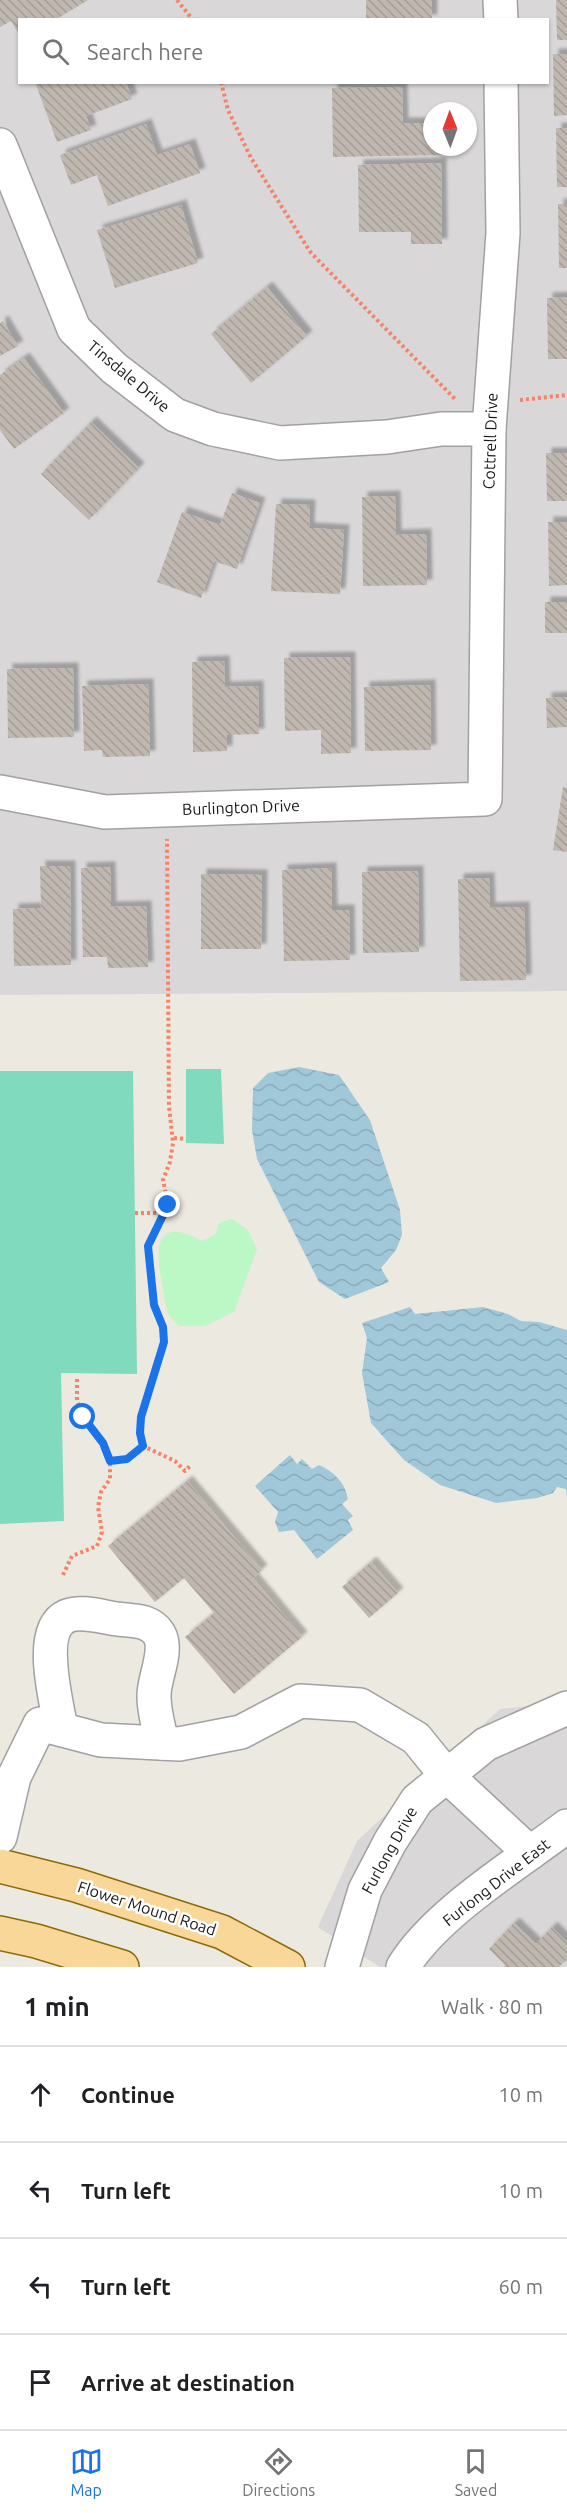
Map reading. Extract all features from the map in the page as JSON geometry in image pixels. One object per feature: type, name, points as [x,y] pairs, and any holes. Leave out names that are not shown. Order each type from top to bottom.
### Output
[{"type":"main road","name":"Flower Mound Road","points":[[0,1866],[76,1885],[222,1932],[288,1967]]},
{"type":"main road","points":[[0,1933],[36,1941],[122,1967]]},
{"type":"street","points":[[501,0],[501,18]]},
{"type":"street","name":"Cottrell Drive","points":[[484,799],[490,416],[503,233],[501,84]]},
{"type":"street","name":"Tinsdale Drive","points":[[0,145],[74,329],[114,368],[175,415],[213,429],[280,443],[387,437],[441,429],[490,416]]},
{"type":"street","name":"Burlington Drive","points":[[0,792],[105,812],[484,799]]},
{"type":"street","points":[[61,1729],[49,1654],[55,1627],[67,1616],[78,1614],[144,1622],[159,1634],[162,1649],[154,1698],[162,1743]]},
{"type":"street","points":[[0,1837],[14,1777],[40,1724],[101,1740],[179,1743],[241,1732],[300,1701],[360,1705],[416,1737],[446,1774],[553,1843]]},
{"type":"street","name":"Furlong Drive","points":[[342,1967],[365,1890],[390,1842],[417,1800],[446,1774],[486,1744],[567,1708]]},
{"type":"street","name":"Furlong Drive East","points":[[404,1967],[414,1949],[469,1898],[553,1843]]},
{"type":"path","points":[[177,0],[191,18]]},
{"type":"path","points":[[222,84],[228,110],[251,158],[311,253],[458,402],[490,416],[567,395]]},
{"type":"path","points":[[143,1446],[140,1433],[141,1417],[164,1342],[163,1327],[154,1305],[148,1246],[168,1205],[163,1180],[170,1162],[174,1138],[170,1107],[167,839]]},
{"type":"path","points":[[174,1138],[186,1139]]},
{"type":"path","points":[[135,1213],[164,1213]]},
{"type":"path","points":[[63,1575],[72,1556],[97,1546],[102,1532],[98,1507],[101,1492],[110,1479],[110,1461],[103,1443],[83,1417],[77,1401],[77,1379]]},
{"type":"path","points":[[110,1461],[127,1459],[143,1446]]},
{"type":"path","points":[[143,1446],[175,1461],[185,1471],[190,1466]]},
{"type":"shaded area","points":[[0,0],[567,0],[567,991],[0,995]]},
{"type":"shaded area","points":[[567,1702],[567,1967],[380,1967],[318,1927],[357,1841],[500,1709]]},
{"type":"green space","points":[[186,1069],[221,1069],[224,1144],[186,1143]]},
{"type":"green space","points":[[0,1071],[133,1071],[137,1374],[61,1373],[64,1521],[0,1524]]},
{"type":"green space","points":[[232,1219],[248,1230],[257,1249],[234,1312],[205,1326],[179,1326],[167,1311],[160,1275],[161,1241],[166,1235],[174,1232],[202,1241],[215,1235],[219,1223]]},
{"type":"water","points":[[299,1067],[339,1075],[370,1120],[400,1210],[402,1235],[396,1250],[381,1268],[389,1282],[345,1299],[319,1282],[257,1159],[252,1130],[253,1088],[268,1073]]},
{"type":"water","points":[[410,1307],[415,1314],[483,1307],[508,1314],[521,1321],[539,1322],[567,1330],[567,1496],[566,1489],[557,1487],[553,1493],[537,1498],[496,1503],[440,1485],[404,1460],[371,1423],[362,1373],[367,1338],[362,1323]]},
{"type":"water","points":[[290,1455],[297,1464],[302,1459],[312,1469],[319,1465],[334,1474],[341,1482],[348,1499],[342,1504],[353,1516],[348,1520],[353,1530],[317,1559],[294,1530],[279,1532],[275,1522],[278,1512],[255,1486]]},
{"type":"building","points":[[0,0],[88,0],[58,18],[18,18],[18,33],[11,21],[0,27]]},
{"type":"building","points":[[366,0],[432,0],[432,18],[366,18]]},
{"type":"building","points":[[556,0],[567,0],[567,40],[557,40]]},
{"type":"building","points":[[553,54],[567,54],[567,115],[554,116]]},
{"type":"building","points":[[36,84],[127,84],[132,99],[86,116],[91,130],[57,142]]},
{"type":"building","points":[[402,87],[403,123],[423,123],[423,155],[333,157],[332,88]]},
{"type":"building","points":[[146,124],[157,155],[190,144],[200,173],[108,206],[97,175],[71,185],[60,155]]},
{"type":"building","points":[[556,128],[567,128],[567,187],[557,187]]},
{"type":"building","points":[[441,163],[442,244],[411,244],[411,232],[359,232],[358,165]]},
{"type":"building","points":[[558,204],[567,204],[567,268],[559,268]]},
{"type":"building","points":[[181,205],[198,263],[115,288],[97,230]]},
{"type":"building","points":[[267,287],[307,336],[251,383],[211,334]]},
{"type":"building","points":[[567,297],[567,359],[548,359],[547,298]]},
{"type":"building","points":[[3,321],[18,346],[0,356],[0,323]]},
{"type":"building","points":[[24,358],[64,413],[14,449],[0,430],[0,375]]},
{"type":"building","points":[[91,422],[139,468],[89,520],[41,474]]},
{"type":"building","points":[[546,453],[567,453],[567,501],[547,501]]},
{"type":"building","points":[[232,493],[260,503],[237,569],[214,561],[201,598],[157,582],[182,512],[220,525]]},
{"type":"building","points":[[395,496],[396,535],[426,534],[427,585],[363,586],[362,497]]},
{"type":"building","points":[[276,504],[310,505],[309,528],[344,530],[340,594],[271,591]]},
{"type":"building","points":[[548,522],[567,522],[567,585],[549,586]]},
{"type":"building","points":[[545,602],[567,602],[567,633],[545,633]]},
{"type":"building","points":[[350,657],[351,753],[321,754],[321,730],[285,731],[284,658]]},
{"type":"building","points":[[224,661],[225,687],[258,686],[259,734],[227,735],[227,751],[193,752],[192,662]]},
{"type":"building","points":[[73,668],[74,737],[8,738],[7,669]]},
{"type":"building","points":[[148,684],[150,756],[103,757],[102,750],[84,751],[82,686]]},
{"type":"building","points":[[430,685],[431,750],[365,751],[364,687]]},
{"type":"building","points":[[567,697],[567,727],[547,728],[546,698]]},
{"type":"building","points":[[563,787],[567,788],[567,852],[553,850]]},
{"type":"building","points":[[40,866],[70,866],[71,965],[14,966],[13,909],[41,908]]},
{"type":"building","points":[[110,867],[111,907],[146,906],[148,967],[108,968],[107,957],[83,957],[81,868]]},
{"type":"building","points":[[331,868],[332,910],[349,910],[350,960],[284,961],[282,870]]},
{"type":"building","points":[[418,871],[419,952],[363,953],[362,872]]},
{"type":"building","points":[[201,874],[262,875],[261,949],[201,949]]},
{"type":"building","points":[[489,878],[490,908],[524,907],[526,980],[460,981],[458,879]]},
{"type":"building","points":[[187,1481],[262,1570],[253,1578],[302,1637],[234,1694],[185,1637],[214,1613],[184,1578],[155,1602],[108,1546]]},
{"type":"building","points":[[371,1562],[398,1593],[369,1618],[342,1587]]},
{"type":"building","points":[[514,1923],[536,1944],[552,1927],[567,1942],[567,1959],[559,1967],[504,1967],[505,1965],[489,1949]]},
{"type":"route","points":[[83,1417],[103,1443],[110,1461],[127,1459],[143,1446],[140,1433],[141,1417],[164,1342],[163,1327],[154,1305],[148,1246],[168,1205]]}]
